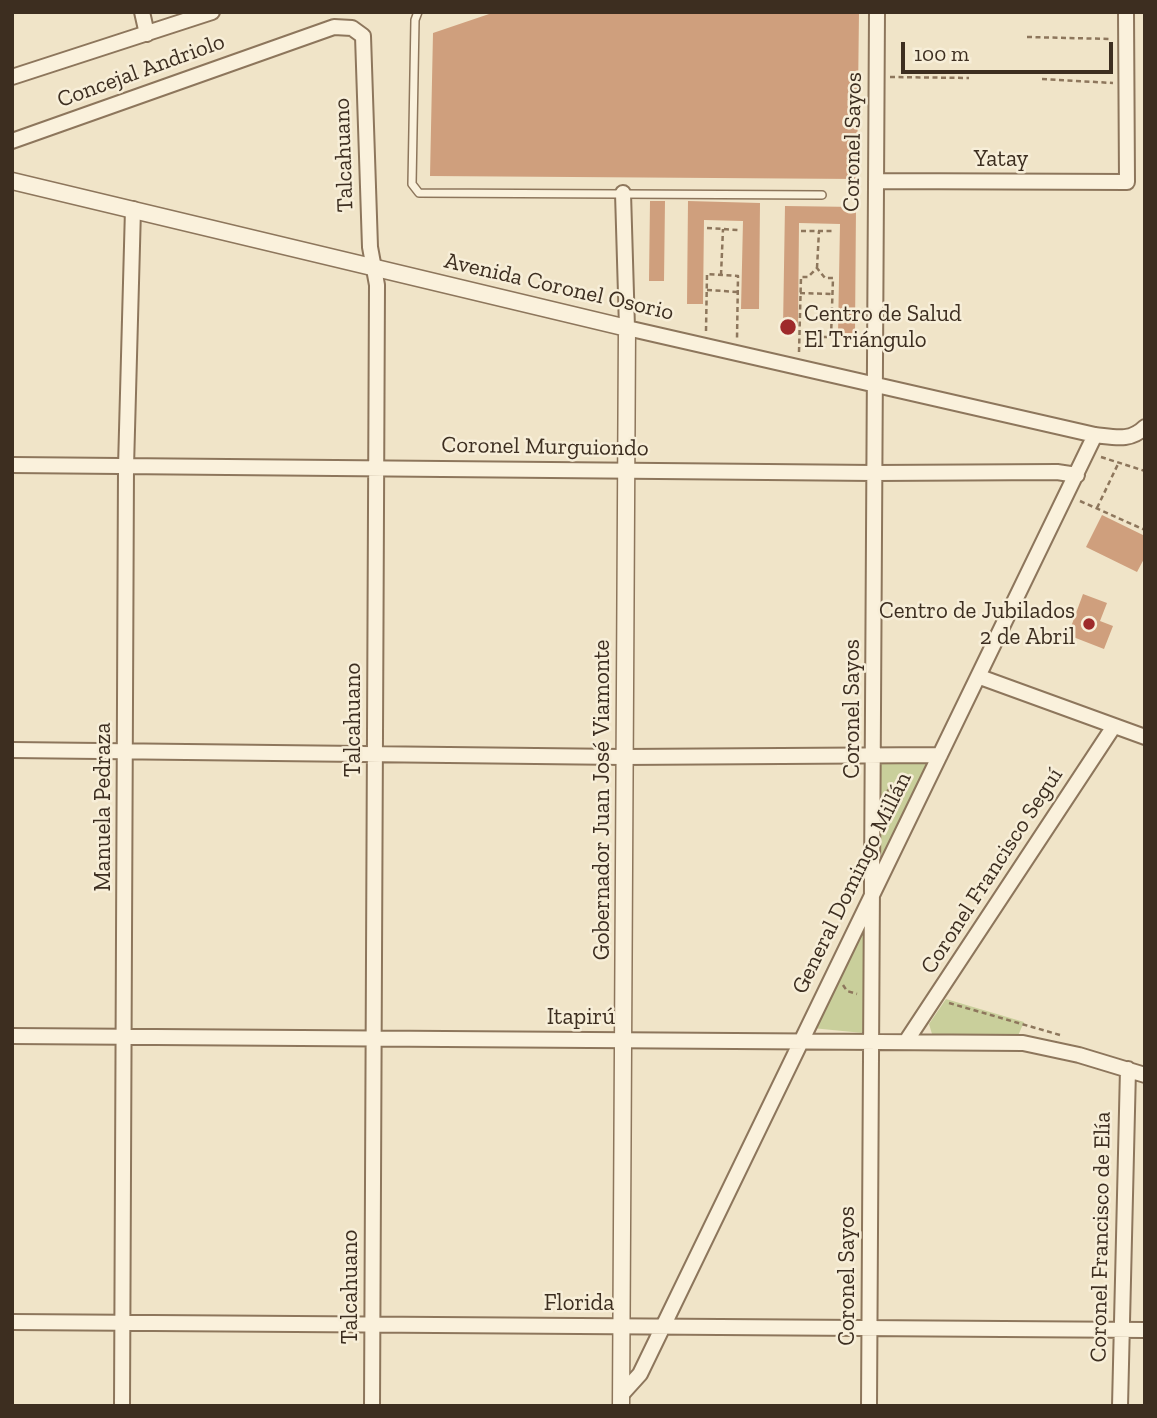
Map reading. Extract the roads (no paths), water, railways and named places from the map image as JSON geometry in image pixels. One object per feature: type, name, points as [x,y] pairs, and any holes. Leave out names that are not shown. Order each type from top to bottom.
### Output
[{"type":"street","points":[[142,12],[147,34]]},
{"type":"street","points":[[12,78],[212,12]]},
{"type":"street","name":"Coronel Sayos","points":[[869,1406],[870,998],[875,798],[873,383],[877,12]]},
{"type":"street","name":"Yatay","points":[[876,181],[1127,182],[1126,12]]},
{"type":"street","name":"Concejal Andriolo","points":[[12,141],[334,27],[352,28],[363,36]]},
{"type":"street","name":"Talcahuano","points":[[363,36],[373,265],[377,285],[372,1406]]},
{"type":"street","name":"Avenida Coronel Osorio","points":[[12,181],[373,265],[627,328],[1095,435]]},
{"type":"street","name":"Gobernador Juan José Viamonte","points":[[621,1400],[627,328],[623,193]]},
{"type":"street","name":"Manuela Pedraza","points":[[122,1406],[127,467],[133,209]]},
{"type":"street","points":[[1095,435],[1126,438],[1138,434],[1145,427]]},
{"type":"street","name":"General Domingo Millán","points":[[621,1400],[640,1374],[1095,435]]},
{"type":"street","name":"Coronel Murguiondo","points":[[12,465],[874,473],[1057,472],[1077,475]]},
{"type":"street","points":[[980,677],[1145,737]]},
{"type":"street","name":"Coronel Francisco Seguí","points":[[907,1040],[1114,726]]},
{"type":"street","points":[[12,750],[624,757],[940,755]]},
{"type":"street","name":"Itapirú","points":[[12,1037],[375,1041],[907,1040],[1023,1043],[1056,1049],[1145,1075]]},
{"type":"street","name":"Coronel Francisco de Elía","points":[[1120,1406],[1128,1069]]},
{"type":"street","name":"Florida","points":[[12,1322],[123,1325],[1145,1330]]},
{"type":"lane","points":[[418,12],[415,20],[414,189],[424,194],[822,195]]},
{"type":"place","name":"Centro de Salud El Triángulo","points":[[788,327]]},
{"type":"place","name":"Centro de Jubilados 2 de Abril","points":[[1089,624]]}]
